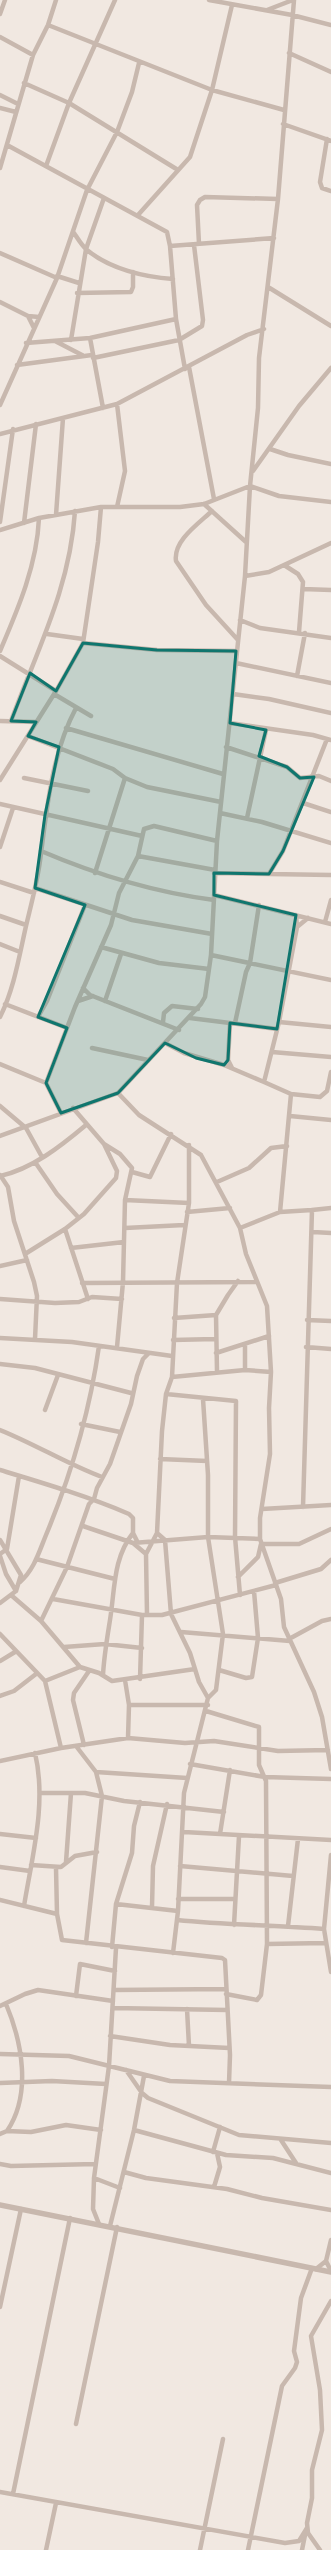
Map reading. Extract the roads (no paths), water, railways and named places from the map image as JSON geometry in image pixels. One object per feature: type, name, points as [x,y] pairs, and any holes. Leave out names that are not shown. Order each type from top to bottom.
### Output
[{"type":"street","points":[[0,14],[5,0]]},
{"type":"street","points":[[0,168],[33,55],[48,25],[56,0]]},
{"type":"street","points":[[46,166],[69,104],[115,0]]},
{"type":"street","points":[[209,0],[292,15],[331,25]]},
{"type":"street","points":[[0,1136],[26,1128],[73,1108],[118,1093],[129,1084],[148,1060],[190,1018],[198,1009],[205,997],[211,955],[217,841],[223,774],[230,723],[236,651],[245,576],[250,486],[253,471],[259,358],[264,328],[278,199],[293,0],[267,10]]},
{"type":"street","points":[[138,215],[190,158],[212,90],[232,5]]},
{"type":"street","points":[[48,25],[139,63],[212,90],[284,110]]},
{"type":"street","points":[[0,37],[33,55]]},
{"type":"street","points":[[289,53],[331,72]]},
{"type":"street","points":[[0,404],[26,343],[40,317],[57,277],[74,233],[87,190],[117,132],[132,92],[139,63]]},
{"type":"street","points":[[24,83],[69,104],[178,170]]},
{"type":"street","points":[[0,95],[18,104]]},
{"type":"street","points":[[0,108],[16,112]]},
{"type":"street","points":[[283,124],[329,140],[320,182],[322,188],[331,191]]},
{"type":"street","points":[[6,147],[46,166],[87,190],[138,215],[167,232],[170,246],[179,340],[187,368],[214,499]]},
{"type":"street","points":[[0,150],[6,147]]},
{"type":"street","points":[[55,341],[82,355],[93,357],[179,340],[195,332],[202,326],[203,320],[197,244],[197,205],[200,200],[205,197],[278,199]]},
{"type":"street","points":[[71,340],[79,283],[86,250],[104,198]]},
{"type":"street","points":[[74,233],[86,250],[99,258],[133,272],[173,279]]},
{"type":"street","points":[[170,246],[274,238]]},
{"type":"street","points":[[0,253],[57,277],[79,283]]},
{"type":"street","points":[[78,293],[131,292],[133,287],[133,272]]},
{"type":"street","points":[[268,287],[331,326]]},
{"type":"street","points":[[0,302],[28,316],[40,317]]},
{"type":"street","points":[[28,316],[34,328]]},
{"type":"street","points":[[26,343],[90,338],[176,318]]},
{"type":"street","points":[[0,434],[13,429],[117,404],[247,335],[264,328]]},
{"type":"street","points":[[90,338],[104,408]]},
{"type":"street","points":[[17,365],[82,355]]},
{"type":"street","points":[[253,471],[299,406],[331,368]]},
{"type":"street","points":[[117,404],[125,471],[117,507]]},
{"type":"street","points":[[56,515],[63,418]]},
{"type":"street","points":[[24,523],[36,424]]},
{"type":"street","points":[[0,522],[13,429]]},
{"type":"street","points":[[270,449],[288,455],[331,464]]},
{"type":"street","points":[[0,530],[39,518],[101,507],[180,508],[204,504],[250,486],[279,496],[331,502]]},
{"type":"street","points":[[204,504],[246,542]]},
{"type":"street","points":[[0,780],[55,692],[83,641],[98,542],[101,507]]},
{"type":"street","points":[[11,721],[47,634],[67,568],[73,538],[75,511]]},
{"type":"street","points":[[212,511],[180,543],[175,554],[176,561],[206,605],[238,640]]},
{"type":"street","points":[[0,651],[30,572],[36,544],[39,518]]},
{"type":"street","points":[[245,576],[269,572],[331,543]]},
{"type":"street","points":[[284,565],[301,577],[303,589],[302,633],[297,676]]},
{"type":"street","points":[[303,589],[331,590]]},
{"type":"street","points":[[240,620],[255,627],[331,638]]},
{"type":"street","points":[[47,634],[83,641],[157,650],[236,651]]},
{"type":"street","points":[[0,656],[30,673],[76,708],[91,716]]},
{"type":"street","points":[[236,663],[331,682]]},
{"type":"street","points":[[233,694],[269,699],[331,713]]},
{"type":"street","points":[[0,1017],[12,988],[34,891],[45,815],[59,748],[66,728],[76,708]]},
{"type":"street","points":[[0,721],[36,722]]},
{"type":"street","points":[[230,723],[329,739],[283,851],[268,874]]},
{"type":"street","points":[[66,728],[223,774]]},
{"type":"street","points":[[247,818],[259,756],[266,730]]},
{"type":"street","points":[[28,736],[113,769],[125,778],[147,787],[221,802]]},
{"type":"street","points":[[226,746],[259,756],[287,767],[300,778],[314,777],[331,780]]},
{"type":"street","points":[[24,778],[88,791]]},
{"type":"street","points":[[95,873],[125,778]]},
{"type":"street","points":[[303,803],[331,812]]},
{"type":"street","points":[[0,804],[142,836]]},
{"type":"street","points":[[0,847],[13,808]]},
{"type":"street","points":[[220,813],[247,818],[331,843]]},
{"type":"street","points":[[46,1083],[83,988],[101,948],[113,914],[115,902],[138,856],[144,829],[154,826],[217,841]]},
{"type":"street","points":[[41,851],[95,873],[124,882],[178,895],[214,898],[258,905],[331,924]]},
{"type":"street","points":[[138,856],[215,872],[331,875]]},
{"type":"street","points":[[0,882],[85,905],[138,922],[212,934]]},
{"type":"street","points":[[324,922],[331,900]]},
{"type":"street","points":[[38,1017],[47,1001],[85,905]]},
{"type":"street","points":[[224,1065],[228,1060],[233,1024],[250,963],[258,905]]},
{"type":"street","points":[[264,1082],[279,1022],[297,927],[296,915]]},
{"type":"street","points":[[0,916],[26,926]]},
{"type":"street","points":[[297,927],[308,918]]},
{"type":"street","points":[[0,944],[20,952]]},
{"type":"street","points":[[101,948],[164,964],[209,969]]},
{"type":"street","points":[[105,1001],[121,954]]},
{"type":"street","points":[[211,955],[331,980]]},
{"type":"street","points":[[83,988],[93,996],[163,1022],[179,1030]]},
{"type":"street","points":[[78,1001],[93,996]]},
{"type":"street","points":[[5,1004],[67,1028]]},
{"type":"street","points":[[163,1022],[164,1013],[172,1006],[198,1009]]},
{"type":"street","points":[[190,1018],[277,1029]]},
{"type":"street","points":[[279,1022],[331,1027]]},
{"type":"street","points":[[165,1044],[184,1053],[232,1068],[292,1094],[308,1097],[325,1095],[331,1072]]},
{"type":"street","points":[[92,1048],[148,1060]]},
{"type":"street","points":[[272,1052],[331,1057]]},
{"type":"street","points":[[228,1060],[232,1068]]},
{"type":"street","points":[[0,1064],[46,1083],[61,1113]]},
{"type":"street","points":[[118,1093],[139,1115],[189,1145],[201,1156],[217,1182],[240,1228],[253,1272],[267,1306],[271,1372],[269,1408],[270,1454],[262,1509],[261,1541],[258,1557],[238,1577]]},
{"type":"street","points":[[280,1212],[292,1094]]},
{"type":"street","points":[[0,1106],[26,1128],[42,1157]]},
{"type":"street","points":[[73,1108],[86,1125],[104,1144],[130,1164],[132,1172],[125,1200],[123,1282],[117,1347]]},
{"type":"street","points":[[290,1116],[331,1120]]},
{"type":"street","points":[[35,1339],[36,1303],[34,1282],[14,1221],[8,1187],[0,1175],[12,1173],[35,1162],[86,1125]]},
{"type":"street","points":[[132,1172],[150,1177],[171,1134]]},
{"type":"street","points":[[25,1254],[65,1229],[78,1217],[84,1214],[117,1176],[117,1171],[104,1144]]},
{"type":"street","points":[[140,1679],[145,1615],[146,1554],[157,1533],[160,1458],[166,1394],[172,1377],[177,1283],[184,1225],[189,1203],[189,1145]]},
{"type":"street","points":[[217,1182],[249,1168],[271,1148],[287,1146]]},
{"type":"street","points":[[35,1162],[57,1194],[78,1217]]},
{"type":"street","points":[[125,1200],[189,1203]]},
{"type":"street","points":[[187,1212],[230,1208]]},
{"type":"street","points":[[240,1228],[280,1212],[331,1208]]},
{"type":"street","points":[[303,1507],[306,1347],[313,1232],[312,1210]]},
{"type":"street","points":[[125,1228],[184,1225]]},
{"type":"street","points":[[65,1229],[88,1298]]},
{"type":"street","points":[[313,1232],[331,1233]]},
{"type":"street","points":[[71,1248],[124,1242]]},
{"type":"street","points":[[0,1266],[27,1260]]},
{"type":"street","points":[[248,1281],[253,1272]]},
{"type":"street","points":[[218,1372],[216,1353],[216,1315],[238,1281]]},
{"type":"street","points":[[82,1283],[257,1282]]},
{"type":"street","points":[[0,1298],[36,1303],[71,1303],[88,1298],[122,1299]]},
{"type":"street","points":[[174,1318],[216,1315]]},
{"type":"street","points":[[307,1320],[331,1321]]},
{"type":"street","points":[[216,1353],[270,1336]]},
{"type":"street","points":[[0,1338],[35,1339],[117,1347],[172,1356]]},
{"type":"street","points":[[173,1340],[216,1339]]},
{"type":"street","points":[[245,1344],[245,1370]]},
{"type":"street","points":[[20,1582],[29,1575],[72,1466],[99,1346]]},
{"type":"street","points":[[306,1347],[331,1349]]},
{"type":"street","points":[[142,1351],[143,1359]]},
{"type":"street","points":[[41,1621],[53,1599],[67,1567],[83,1526],[89,1504],[94,1499],[102,1477],[110,1464],[131,1404],[131,1393],[143,1359],[149,1353]]},
{"type":"street","points":[[0,1364],[29,1367],[131,1393]]},
{"type":"street","points":[[172,1377],[245,1370],[271,1372]]},
{"type":"street","points":[[45,1410],[58,1375]]},
{"type":"street","points":[[166,1394],[203,1399],[234,1400],[237,1404],[235,1537],[240,1595]]},
{"type":"street","points":[[203,1399],[207,1461],[208,1537],[220,1602],[223,1634],[216,1690],[208,1698]]},
{"type":"street","points":[[82,1424],[120,1432]]},
{"type":"street","points":[[0,1430],[24,1440],[72,1466],[102,1477]]},
{"type":"street","points":[[160,1458],[207,1461]]},
{"type":"street","points":[[0,1470],[63,1491],[94,1499],[132,1516],[133,1532],[136,1543],[146,1554]]},
{"type":"street","points":[[0,1554],[7,1549],[19,1476]]},
{"type":"street","points":[[262,1509],[331,1505]]},
{"type":"street","points":[[83,1526],[126,1542],[136,1543],[208,1537],[235,1537],[299,1544],[331,1529]]},
{"type":"street","points":[[103,1675],[105,1644],[112,1608],[115,1579],[126,1542],[133,1532]]},
{"type":"street","points":[[157,1533],[165,1540],[172,1614],[196,1669],[199,1682],[208,1698],[208,1705],[196,1742],[187,1778],[184,1800],[184,1832],[180,1866],[178,1912],[173,1953]]},
{"type":"street","points":[[0,1603],[16,1591],[20,1582],[20,1575],[7,1549],[1,1541]]},
{"type":"street","points":[[1,1541],[0,1554],[6,1574],[16,1591]]},
{"type":"street","points":[[261,1541],[281,1598],[284,1627],[314,1692],[325,1728],[331,1769]]},
{"type":"street","points":[[36,1559],[115,1579]]},
{"type":"street","points":[[53,1599],[112,1608],[145,1615],[172,1614],[220,1602],[322,1570],[331,1560]]},
{"type":"street","points":[[219,1670],[246,1678],[252,1677],[258,1638],[254,1591]]},
{"type":"street","points":[[11,1595],[41,1621],[80,1667],[103,1675],[112,1681],[140,1679],[196,1669]]},
{"type":"street","points":[[181,1632],[290,1640],[330,1620]]},
{"type":"street","points":[[0,1634],[15,1652],[45,1682],[61,1748]]},
{"type":"street","points":[[64,1647],[105,1644],[142,1648]]},
{"type":"street","points":[[0,1661],[15,1652]]},
{"type":"street","points":[[45,1682],[80,1667]]},
{"type":"street","points":[[84,1745],[73,1700],[74,1693],[89,1671]]},
{"type":"street","points":[[0,1696],[14,1691],[36,1674]]},
{"type":"street","points":[[125,1680],[129,1705],[128,1738]]},
{"type":"street","points":[[129,1705],[208,1705]]},
{"type":"street","points":[[114,1990],[226,1992],[246,1999],[259,1998],[267,1944],[267,1836],[265,1777],[259,1765],[259,1727],[206,1711]]},
{"type":"street","points":[[325,1728],[331,1728]]},
{"type":"street","points":[[0,1762],[61,1748],[128,1738],[196,1742],[214,1741],[278,1751],[328,1750]]},
{"type":"street","points":[[76,1746],[96,1772],[102,1796],[86,1943]]},
{"type":"street","points":[[24,1906],[36,1838],[40,1792],[35,1753]]},
{"type":"street","points":[[190,1764],[265,1777],[331,1779]]},
{"type":"street","points":[[220,1834],[230,1770]]},
{"type":"street","points":[[96,1772],[187,1778]]},
{"type":"street","points":[[40,1792],[102,1796],[224,1812]]},
{"type":"street","points":[[66,1862],[71,1793]]},
{"type":"street","points":[[99,2224],[93,2209],[94,2178],[109,2066],[115,1971],[114,1947],[116,1904],[132,1853],[134,1826],[140,1802]]},
{"type":"street","points":[[152,1907],[153,1866],[167,1804]]},
{"type":"street","points":[[184,1832],[331,1840]]},
{"type":"street","points":[[0,1834],[36,1838]]},
{"type":"street","points":[[234,1925],[236,1870],[240,1836]]},
{"type":"street","points":[[288,1926],[298,1839]]},
{"type":"street","points":[[31,1865],[56,1868],[75,1856],[96,1852]]},
{"type":"street","points":[[331,1855],[324,1930],[331,1972]]},
{"type":"street","points":[[180,1866],[293,1876]]},
{"type":"street","points":[[0,1867],[30,1872]]},
{"type":"street","points":[[56,1868],[57,1914],[62,1940],[222,1958],[225,1960],[229,2083]]},
{"type":"street","points":[[178,1899],[235,1899]]},
{"type":"street","points":[[0,1900],[57,1914]]},
{"type":"street","points":[[116,1904],[152,1907],[178,1912]]},
{"type":"street","points":[[177,1920],[234,1925],[267,1924],[331,1932]]},
{"type":"street","points":[[267,1944],[325,1943]]},
{"type":"street","points":[[76,1996],[80,1964],[115,1971]]},
{"type":"street","points":[[0,2006],[31,1991],[113,2001]]},
{"type":"street","points":[[6,2004],[15,2027],[20,2055],[22,2082],[20,2105],[8,2131]]},
{"type":"street","points":[[113,2008],[227,2010]]},
{"type":"street","points":[[187,2009],[189,2046]]},
{"type":"street","points":[[110,2036],[170,2046],[229,2048]]},
{"type":"street","points":[[0,2054],[69,2056],[144,2076],[170,2081],[331,2087]]},
{"type":"street","points":[[126,2070],[142,2093],[156,2102],[239,2135],[281,2140],[331,2143]]},
{"type":"street","points":[[110,2226],[134,2130],[144,2076]]},
{"type":"street","points":[[0,2083],[73,2081],[106,2084]]},
{"type":"street","points":[[13,2123],[18,2131]]},
{"type":"street","points":[[0,2134],[8,2131],[31,2132],[66,2125],[101,2130]]},
{"type":"street","points":[[214,2187],[220,2167],[215,2152],[220,2127]]},
{"type":"street","points":[[134,2130],[215,2152],[238,2157],[273,2158],[331,2173]]},
{"type":"street","points":[[281,2140],[296,2163]]},
{"type":"street","points":[[0,2164],[11,2166],[95,2164]]},
{"type":"street","points":[[124,2172],[146,2178],[214,2187],[331,2210]]},
{"type":"street","points":[[94,2178],[120,2188]]},
{"type":"street","points":[[0,2205],[117,2227],[331,2272]]},
{"type":"street","points":[[0,2307],[21,2209]]},
{"type":"street","points":[[12,2494],[70,2218]]},
{"type":"street","points":[[76,2424],[117,2227]]},
{"type":"street","points":[[248,2550],[282,2386],[295,2368],[297,2362],[294,2351],[301,2298],[314,2269],[326,2261],[331,2244]]},
{"type":"street","points":[[326,2261],[331,2272]]},
{"type":"street","points":[[302,2550],[312,2498],[312,2470],[322,2426],[320,2390],[311,2336],[331,2301]]},
{"type":"street","points":[[200,2550],[223,2439]]},
{"type":"street","points":[[0,2492],[285,2543],[299,2541],[305,2533]]},
{"type":"street","points":[[46,2550],[56,2503]]},
{"type":"street","points":[[307,2528],[320,2550]]}]
